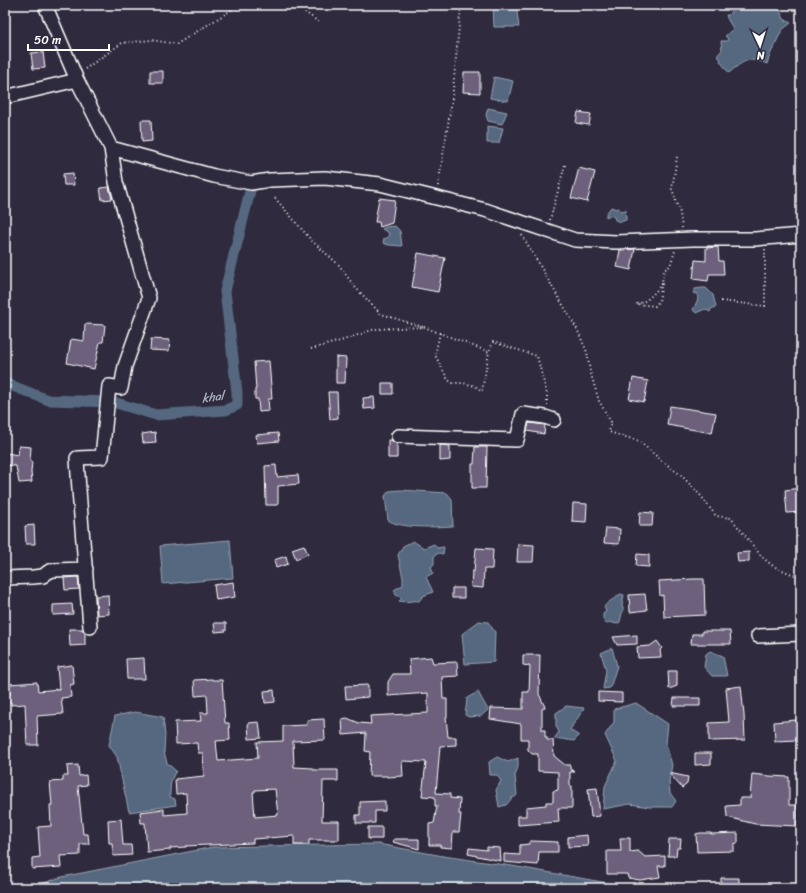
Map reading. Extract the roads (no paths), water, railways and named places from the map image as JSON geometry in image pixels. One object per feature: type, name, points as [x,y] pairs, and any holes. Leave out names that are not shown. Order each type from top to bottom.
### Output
[{"type":"street","points":[[45,5],[76,79],[111,148],[116,182],[149,298],[125,366],[121,388],[109,386],[102,457],[77,458],[90,627]]},
{"type":"street","points":[[5,97],[76,79]]},
{"type":"street","points":[[111,148],[214,176],[250,183],[270,180],[325,178],[380,184],[485,210],[575,240],[616,242],[765,238],[801,235]]},
{"type":"street","points":[[398,436],[517,440],[523,414],[550,419]]},
{"type":"street","points":[[5,578],[44,576],[48,572],[54,570],[86,568]]},
{"type":"street","points":[[758,636],[801,634]]},
{"type":"water","points":[[493,5],[516,5],[519,27],[494,27]]},
{"type":"water","points":[[726,5],[777,5],[784,19],[791,23],[782,30],[767,64],[755,60],[746,61],[738,65],[729,73],[720,61],[721,59],[717,56],[722,50],[721,41],[727,41],[728,39],[725,36],[733,29],[726,15],[729,15],[732,9],[727,8]]},
{"type":"water","points":[[494,77],[513,81],[508,101],[490,98]]},
{"type":"water","points":[[488,108],[507,112],[502,124],[488,121],[486,115]]},
{"type":"water","points":[[487,126],[503,128],[499,143],[487,143]]},
{"type":"water","points":[[611,207],[616,209],[619,208],[620,211],[626,210],[624,214],[626,215],[626,220],[620,222],[615,220],[614,217],[610,215],[606,217],[606,214]]},
{"type":"water","points":[[395,226],[400,231],[402,246],[383,243],[384,239],[388,237],[389,233],[382,229]]},
{"type":"water","points":[[706,288],[713,295],[716,307],[711,309],[710,312],[705,309],[696,313],[693,310],[698,299],[697,294],[693,293],[695,289]]},
{"type":"water","points":[[400,490],[447,493],[452,499],[453,526],[410,526],[401,525],[388,520],[385,496],[389,491]]},
{"type":"water","points":[[230,540],[233,578],[163,584],[160,546]]},
{"type":"water","points":[[413,541],[424,548],[434,544],[437,548],[444,547],[443,554],[439,553],[434,556],[434,564],[431,567],[433,573],[426,577],[433,592],[423,596],[419,601],[404,602],[399,601],[402,598],[396,595],[394,590],[403,585],[398,555],[403,546]]},
{"type":"water","points":[[620,594],[624,595],[622,605],[624,610],[620,622],[617,624],[609,622],[606,624],[603,618],[603,614],[606,611],[604,607]]},
{"type":"water","points":[[479,621],[488,622],[495,632],[494,662],[465,664],[462,634]]},
{"type":"water","points":[[612,648],[617,666],[610,688],[603,689],[606,670],[601,653]]},
{"type":"water","points":[[710,651],[723,656],[727,676],[712,676],[704,667],[706,654]]},
{"type":"water","points":[[478,692],[488,710],[481,716],[469,717],[465,715],[467,698]]},
{"type":"water","points":[[636,703],[668,724],[666,744],[672,765],[669,781],[670,793],[676,801],[672,807],[649,807],[630,804],[603,809],[605,786],[617,761],[605,735],[614,722],[614,709]]},
{"type":"water","points":[[566,706],[584,708],[570,730],[579,736],[574,741],[554,739],[559,732],[556,726],[556,713]]},
{"type":"water","points":[[135,712],[163,717],[165,735],[164,752],[167,763],[176,771],[171,784],[170,797],[175,799],[176,805],[129,812],[117,757],[109,745],[115,716]]},
{"type":"water","points":[[497,757],[508,762],[518,758],[518,767],[515,776],[517,795],[513,797],[506,805],[499,807],[496,790],[501,781],[497,775],[490,775],[489,762]]},
{"type":"water","points":[[378,844],[636,888],[29,888],[62,877],[213,847]]},
{"type":"waterway","name":"khal","points":[[5,383],[48,400],[113,402],[156,415],[226,410],[237,405],[237,392],[225,291],[250,191]]}]
